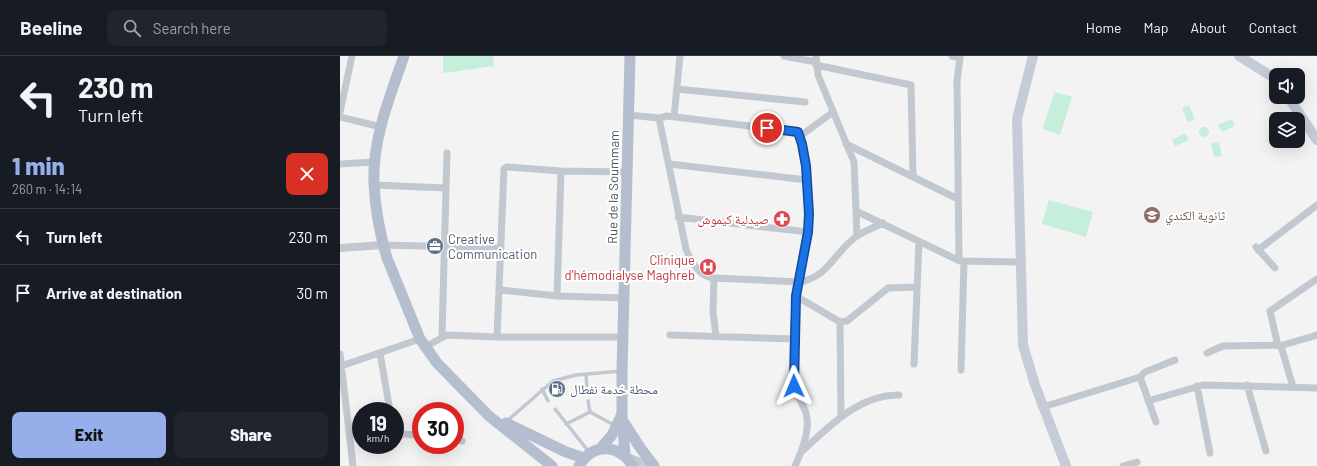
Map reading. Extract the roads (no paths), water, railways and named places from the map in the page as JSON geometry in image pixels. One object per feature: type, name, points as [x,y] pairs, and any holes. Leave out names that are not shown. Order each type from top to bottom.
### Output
[{"type":"main road","points":[[404,56],[382,127],[375,162],[374,186],[383,245],[395,280],[422,343],[451,380],[489,416],[552,466]]},
{"type":"main road","name":"Rue de la Soummam","points":[[629,460],[621,421],[630,56]]},
{"type":"main road","points":[[1033,56],[1017,119],[1024,352],[1066,466]]},
{"type":"main road","points":[[1239,56],[1269,75]]},
{"type":"main road","points":[[1293,104],[1317,140]]},
{"type":"main road","points":[[489,416],[556,447],[588,457],[613,450],[629,460],[649,466]]},
{"type":"main road","points":[[588,457],[621,421],[654,466]]},
{"type":"street","points":[[340,112],[352,56]]},
{"type":"street","points":[[674,117],[680,56]]},
{"type":"street","points":[[784,56],[816,61],[911,85],[913,176]]},
{"type":"street","points":[[952,56],[960,58],[957,81],[958,199],[961,261],[961,370]]},
{"type":"street","points":[[816,61],[833,112],[854,162],[858,212],[857,236]]},
{"type":"street","points":[[677,89],[805,102]]},
{"type":"street","points":[[800,137],[833,112]]},
{"type":"street","points":[[629,115],[659,118],[667,116],[798,132],[806,166],[808,232],[800,282],[796,296],[793,380],[806,414],[806,429],[801,452],[795,466]]},
{"type":"street","points":[[340,117],[382,127]]},
{"type":"street","points":[[659,118],[678,217],[686,249],[692,262],[701,273],[714,278],[800,282],[811,280],[820,275],[857,236],[883,223]]},
{"type":"street","points":[[846,144],[958,199]]},
{"type":"street","points":[[442,336],[447,153]]},
{"type":"street","points":[[340,164],[375,162]]},
{"type":"street","points":[[669,164],[807,180]]},
{"type":"street","points":[[497,337],[504,169],[507,167],[561,171],[628,172]]},
{"type":"street","points":[[556,296],[561,171]]},
{"type":"street","points":[[374,186],[446,188]]},
{"type":"street","points":[[1275,268],[1257,248],[1317,205]]},
{"type":"street","points":[[858,212],[961,261],[1021,262]]},
{"type":"street","points":[[678,217],[808,232]]},
{"type":"street","points":[[914,364],[919,242]]},
{"type":"street","points":[[340,248],[383,245],[501,248]]},
{"type":"street","points":[[714,278],[713,312],[716,336]]},
{"type":"street","points":[[1293,387],[1279,346],[1270,311],[1317,279]]},
{"type":"street","points":[[796,296],[840,322],[848,321],[888,288],[917,287]]},
{"type":"street","points":[[500,290],[556,296],[624,298]]},
{"type":"street","points":[[840,322],[841,416]]},
{"type":"street","points":[[342,366],[380,353],[422,343],[447,334],[497,337],[623,337]]},
{"type":"street","points":[[670,335],[794,339]]},
{"type":"street","points":[[1207,353],[1223,346],[1279,346],[1317,335]]},
{"type":"street","points":[[380,353],[388,402]]},
{"type":"street","points":[[340,354],[353,466]]},
{"type":"street","points":[[1044,408],[1140,376],[1145,372],[1175,360]]},
{"type":"street","points":[[1140,376],[1156,422]]},
{"type":"street","points":[[1247,385],[1266,451]]},
{"type":"street","points":[[1148,400],[1197,386],[1247,385],[1317,388]]},
{"type":"street","points":[[1197,386],[1210,453]]},
{"type":"street","points":[[801,452],[841,416],[859,406],[886,395],[899,395]]},
{"type":"street","points":[[1123,466],[1137,462]]},
{"type":"lane","points":[[505,423],[542,389],[553,381],[576,375],[622,370]]},
{"type":"lane","points":[[586,374],[587,390]]},
{"type":"lane","points":[[542,389],[548,401]]},
{"type":"lane","points":[[588,401],[590,412]]},
{"type":"lane","points":[[555,409],[588,457]]},
{"type":"lane","points":[[566,424],[590,412],[621,421]]},
{"type":"place","name":"ثانوية الكندي","points":[[1152,215]]},
{"type":"place","name":"صيدلية كيموش","points":[[782,219]]},
{"type":"place","name":"Creative Communication","points":[[435,246]]},
{"type":"place","name":"Clinique d'hémodialyse Maghreb","points":[[708,267]]},
{"type":"place","name":"محطة خدمة نفطال","points":[[557,389]]}]
